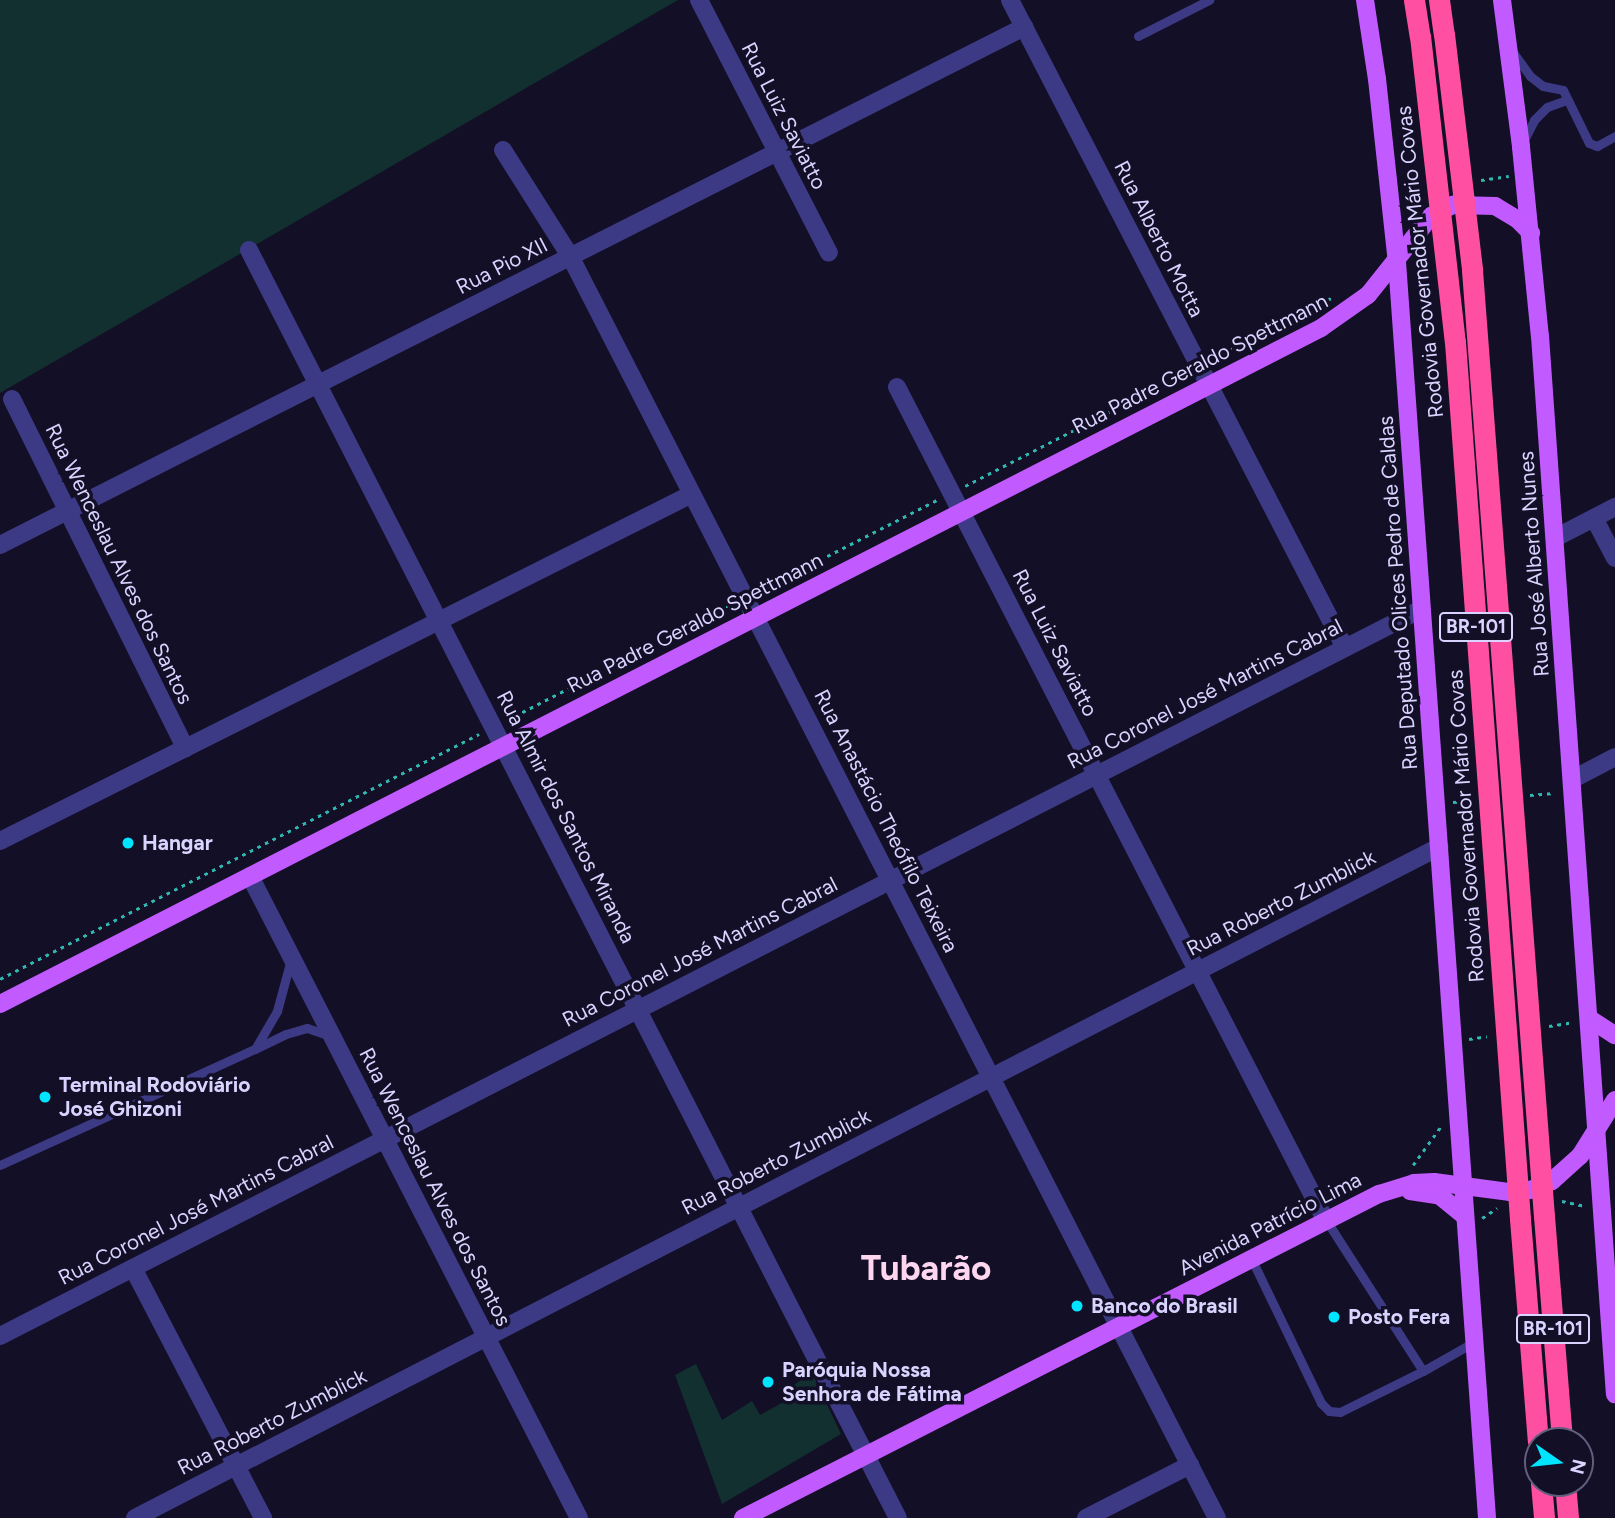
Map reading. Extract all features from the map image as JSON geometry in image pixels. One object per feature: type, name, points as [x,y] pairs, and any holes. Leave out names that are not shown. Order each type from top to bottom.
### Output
[{"type":"highway","name":"Rodovia Governador Mário Covas","points":[[1414,0],[1455,342],[1537,1427]]},
{"type":"highway","name":"BR-101","points":[[1439,0],[1475,295],[1561,1427]]},
{"type":"highway","points":[[1542,1497],[1544,1518]]},
{"type":"highway","points":[[1566,1497],[1568,1518]]},
{"type":"main road","name":"Rua Deputado Olices Pedro de Caldas","points":[[1365,0],[1377,79],[1397,262],[1487,1518]]},
{"type":"main road","name":"Rua José Alberto Nunes","points":[[1502,0],[1531,233],[1597,1127],[1611,1282],[1615,1394]]},
{"type":"main road","name":"Rua Padre Geraldo Spettmann","points":[[0,1004],[1346,314],[1368,295],[1397,262],[1415,233],[1431,216],[1453,205],[1495,206],[1517,219],[1531,233]]},
{"type":"main road","points":[[1590,1019],[1615,1035]]},
{"type":"main road","name":"Avenida Patrício Lima","points":[[743,1518],[1325,1219],[1393,1189],[1434,1182],[1510,1192],[1530,1190],[1552,1181],[1580,1156],[1615,1100]]},
{"type":"main road","points":[[1393,1189],[1440,1196],[1465,1216]]},
{"type":"street","name":"Rua Luiz Saviatto","points":[[699,0],[829,253]]},
{"type":"street","name":"Rua Alberto Motta","points":[[1010,0],[1345,648]]},
{"type":"street","name":"Rua Pio XII","points":[[0,545],[1024,27]]},
{"type":"street","name":"Rua Anastácio Theófilo Teixeira","points":[[503,150],[570,256],[1217,1518]]},
{"type":"street","name":"Rua Almir dos Santos Miranda","points":[[249,250],[495,726],[898,1518]]},
{"type":"street","name":"Rua Luiz Saviatto","points":[[897,387],[1325,1219]]},
{"type":"street","name":"Rua Wenceslau Alves dos Santos","points":[[12,399],[185,748]]},
{"type":"street","points":[[0,841],[692,494]]},
{"type":"street","points":[[1555,538],[1615,507]]},
{"type":"street","points":[[1594,518],[1615,558]]},
{"type":"street","name":"Rua Coronel José Martins Cabral","points":[[0,1336],[1422,609]]},
{"type":"street","points":[[1573,779],[1615,757]]},
{"type":"street","name":"Rua Roberto Zumblick","points":[[135,1518],[1439,848]]},
{"type":"street","name":"Rua Wenceslau Alves dos Santos","points":[[250,876],[579,1518]]},
{"type":"street","points":[[133,1268],[263,1518]]},
{"type":"street","points":[[1086,1518],[1190,1465]]},
{"type":"lane","points":[[1138,36],[1209,0]]},
{"type":"lane","points":[[1509,46],[1530,76],[1543,86],[1563,90],[1588,143],[1597,146],[1615,136]]},
{"type":"lane","points":[[1521,147],[1534,120],[1547,107],[1566,100]]},
{"type":"lane","points":[[255,1049],[276,1011],[291,957]]},
{"type":"lane","points":[[0,1165],[286,1034],[307,1028],[332,1037]]},
{"type":"lane","points":[[1325,1219],[1423,1371]]},
{"type":"lane","points":[[1251,1258],[1321,1403],[1329,1411],[1340,1412],[1474,1342]]},
{"type":"path","points":[[0,979],[1344,291]]},
{"type":"path","points":[[1393,1189],[1416,1161],[1457,1101]]},
{"type":"green space","points":[[0,0],[678,0],[0,393]]},
{"type":"green space","points":[[696,1364],[722,1420],[752,1401],[760,1415],[794,1396],[789,1388],[812,1373],[841,1434],[722,1504],[675,1375]]},
{"type":"place","name":"Hangar","points":[[128,843]]},
{"type":"place","name":"Terminal Rodoviário José Ghizoni","points":[[45,1097]]},
{"type":"place","name":"Banco do Brasil","points":[[1077,1306]]},
{"type":"place","name":"Posto Fera","points":[[1334,1317]]},
{"type":"place","name":"Paróquia Nossa Senhora de Fátima","points":[[768,1382]]},
{"type":"district","name":"Tubarão","points":[[926,1268]]}]
